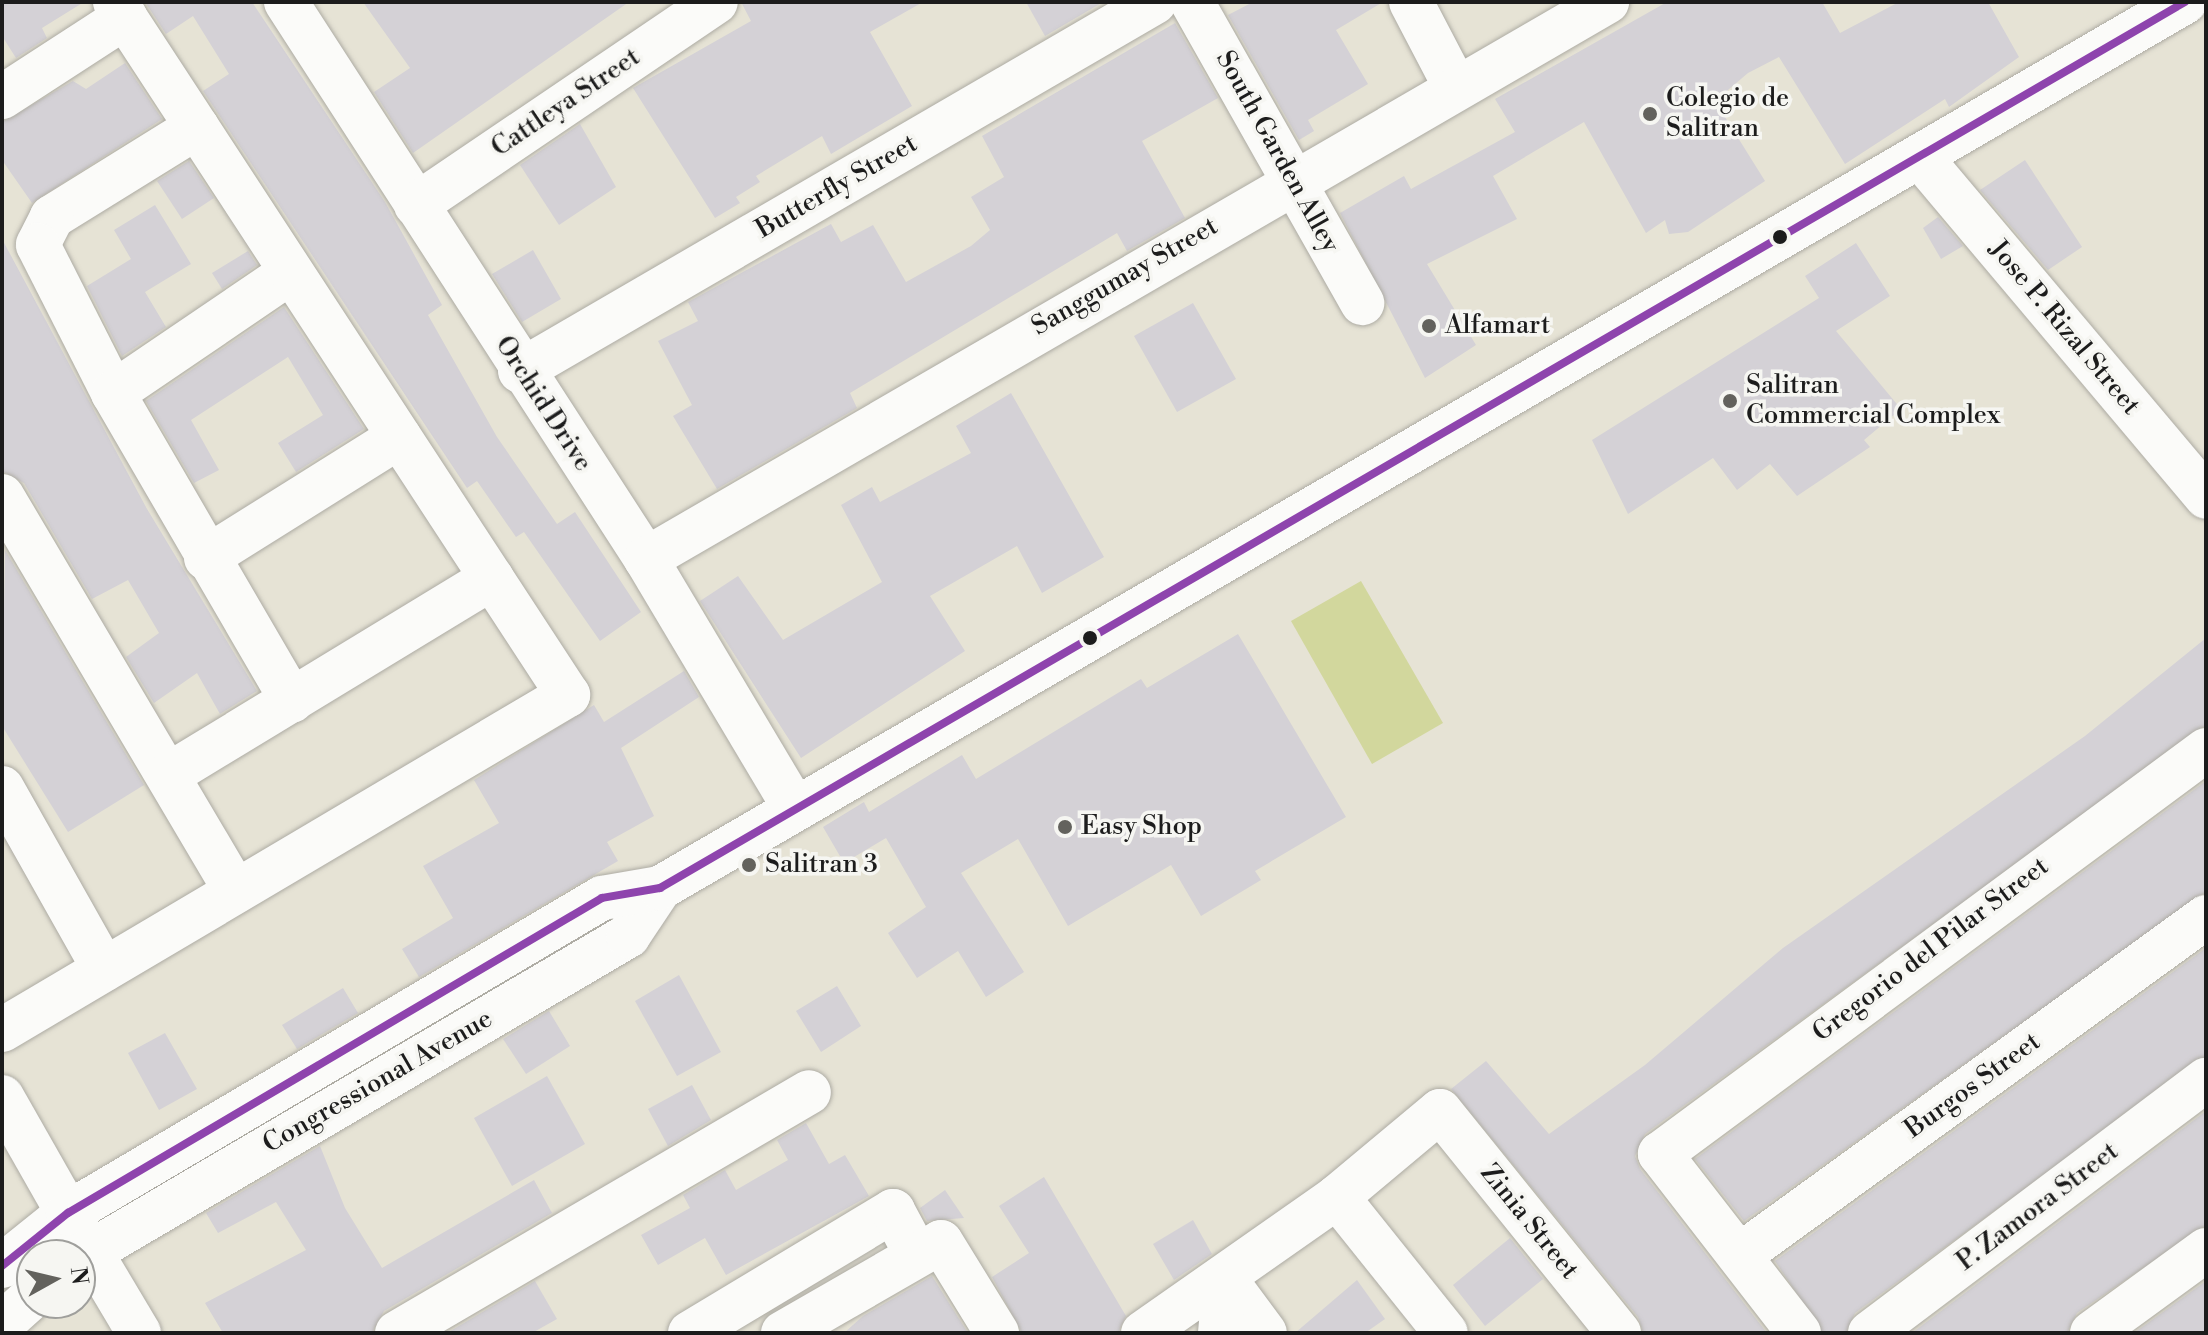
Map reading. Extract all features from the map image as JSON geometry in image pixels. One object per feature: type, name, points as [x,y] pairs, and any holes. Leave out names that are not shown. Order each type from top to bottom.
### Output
[{"type":"street","name":"Cattleya Street","points":[[416,205],[716,2]]},
{"type":"street","name":"Butterfly Street","points":[[520,371],[1155,2]]},
{"type":"street","name":"South Garden Alley","points":[[1192,2],[1362,303]]},
{"type":"street","points":[[1411,2],[1455,86]]},
{"type":"street","name":"Sanggumay Street","points":[[646,559],[1293,179],[1607,2]]},
{"type":"street","name":"Congressional Avenue","points":[[2,1266],[68,1213],[602,898],[660,888],[2185,2]]},
{"type":"street","name":"Orchid Drive","points":[[293,4],[520,371],[646,559],[795,809]]},
{"type":"street","points":[[2,97],[120,10],[568,695],[2,1030]]},
{"type":"street","points":[[197,127],[52,217],[38,245],[113,393],[206,558],[292,701]]},
{"type":"street","name":"Jose P. Rizal Street","points":[[1921,158],[2206,497]]},
{"type":"street","points":[[113,393],[291,272]]},
{"type":"street","points":[[206,558],[399,437]]},
{"type":"street","points":[[2,496],[236,891]]},
{"type":"street","points":[[168,775],[492,578]]},
{"type":"street","name":"Gregorio del Pilar Street","points":[[1740,1255],[1660,1154],[2206,750]]},
{"type":"street","points":[[2,788],[104,969]]},
{"type":"street","name":"Congressional Avenue","points":[[96,1248],[628,936],[660,888]]},
{"type":"street","name":"Burgos Street","points":[[1740,1255],[2206,917]]},
{"type":"street","name":"P. Zamora Street","points":[[1870,1333],[2206,1080]]},
{"type":"street","points":[[397,1333],[809,1092]]},
{"type":"street","points":[[2,1097],[68,1213],[78,1239]]},
{"type":"street","name":"Zinia Street","points":[[1337,1197],[1440,1111],[1619,1333]]},
{"type":"street","points":[[1143,1333],[1225,1279],[1337,1197],[1446,1333]]},
{"type":"street","points":[[690,1333],[893,1211],[916,1254]]},
{"type":"street","points":[[783,1333],[828,1322],[916,1254],[941,1242],[997,1333]]},
{"type":"street","points":[[2092,1333],[2206,1250]]},
{"type":"street","points":[[1740,1255],[1799,1333]]},
{"type":"street","points":[[96,1272],[139,1333]]},
{"type":"street","points":[[1220,1333],[1225,1279]]},
{"type":"street","points":[[1225,1279],[1265,1333]]},
{"type":"green space","points":[[1361,581],[1443,723],[1372,764],[1291,621]]},
{"type":"building","points":[[2,2],[84,2],[42,28],[47,38],[16,58],[2,36]]},
{"type":"building","points":[[145,2],[252,2],[385,202],[442,305],[428,315],[497,437],[557,524],[575,512],[641,612],[600,641],[524,532],[516,537],[477,481],[467,488],[203,91],[229,74],[193,16],[166,34]]},
{"type":"building","points":[[363,2],[629,2],[413,153],[374,92],[410,68]]},
{"type":"building","points":[[741,2],[923,2],[870,32],[912,106],[831,154],[822,136],[756,176],[760,182],[736,197],[740,203],[715,218],[633,88],[751,21]]},
{"type":"building","points":[[1026,2],[1103,2],[1045,36]]},
{"type":"building","points":[[1253,2],[1383,2],[1336,30],[1368,84],[1308,120],[1314,131],[1299,140],[1228,15]]},
{"type":"building","points":[[1667,2],[1822,2],[1840,33],[1899,2],[1988,2],[2019,57],[1949,107],[1945,99],[1845,164],[1779,57],[1748,73],[1715,101],[1765,181],[1688,232],[1669,234],[1665,220],[1646,233],[1584,122],[1493,176],[1517,219],[1427,264],[1476,345],[1425,378],[1340,213],[1404,176],[1411,189],[1515,132],[1495,99]]},
{"type":"building","points":[[1175,23],[1218,98],[1142,141],[1185,218],[1127,251],[1117,233],[850,393],[857,408],[717,489],[673,416],[692,405],[658,341],[698,321],[688,302],[831,224],[841,242],[873,225],[906,282],[971,246],[990,230],[971,197],[1004,177],[982,136]]},
{"type":"building","points":[[125,63],[162,119],[32,203],[2,160],[2,122],[73,81],[86,89]]},
{"type":"building","points":[[580,124],[616,187],[559,225],[520,165]]},
{"type":"building","points":[[2025,160],[2082,247],[2048,270],[1980,190]]},
{"type":"building","points":[[189,161],[214,198],[182,219],[157,181]]},
{"type":"building","points":[[155,205],[191,264],[145,292],[166,327],[122,356],[87,286],[131,259],[114,230]]},
{"type":"building","points":[[1938,217],[1963,246],[1941,259],[1923,228]]},
{"type":"building","points":[[2,239],[147,509],[257,691],[220,714],[197,673],[154,703],[126,657],[159,633],[128,580],[92,599],[24,483],[2,471]]},
{"type":"building","points":[[1856,243],[1890,296],[1836,331],[1901,409],[1864,440],[1870,447],[1797,496],[1770,464],[1737,490],[1713,458],[1628,514],[1592,440],[1819,298],[1805,276]]},
{"type":"building","points":[[533,250],[561,299],[522,322],[492,274]]},
{"type":"building","points":[[248,251],[257,265],[222,289],[212,273]]},
{"type":"building","points":[[1193,303],[1236,379],[1177,412],[1134,336]]},
{"type":"building","points":[[284,307],[364,429],[296,472],[278,443],[323,415],[288,357],[191,420],[219,470],[194,483],[146,401]]},
{"type":"building","points":[[1011,393],[1104,557],[1042,593],[1017,546],[930,596],[965,651],[801,758],[700,601],[738,576],[783,640],[882,582],[841,505],[872,487],[880,502],[971,453],[956,426]]},
{"type":"building","points":[[5,550],[144,785],[68,832],[2,726]]},
{"type":"building","points":[[1238,634],[1346,817],[1255,871],[1261,880],[1201,916],[1171,865],[1068,926],[1018,839],[961,873],[1024,972],[986,997],[958,951],[917,978],[888,933],[926,907],[886,838],[844,863],[823,827],[864,802],[869,812],[962,755],[976,779],[1141,679],[1147,688]]},
{"type":"building","points":[[2206,638],[2206,725],[1645,1134],[1635,1156],[1640,1169],[1767,1333],[1643,1333],[1638,1317],[1451,1089],[1486,1061],[1549,1134],[1645,1065],[1783,948],[2085,736]]},
{"type":"building","points":[[684,671],[699,697],[621,748],[654,816],[607,842],[618,861],[419,977],[402,949],[453,918],[423,866],[499,823],[474,780],[594,705],[604,722]]},
{"type":"building","points":[[2206,781],[2206,892],[1744,1221],[1695,1159]]},
{"type":"building","points":[[2206,948],[2206,1056],[1855,1313],[1846,1333],[1823,1333],[1775,1261]]},
{"type":"building","points":[[679,975],[721,1052],[677,1076],[635,1001]]},
{"type":"building","points":[[837,986],[861,1026],[821,1052],[796,1011]]},
{"type":"building","points":[[343,988],[358,1013],[297,1049],[282,1025]]},
{"type":"building","points":[[549,1011],[570,1046],[526,1074],[503,1039]]},
{"type":"building","points":[[165,1033],[197,1089],[159,1110],[128,1053]]},
{"type":"building","points":[[547,1076],[585,1144],[512,1186],[474,1118]]},
{"type":"building","points":[[692,1085],[711,1120],[668,1146],[648,1109]]},
{"type":"building","points":[[2206,1111],[2206,1225],[2077,1313],[2067,1333],[1912,1333]]},
{"type":"building","points":[[806,1123],[829,1164],[845,1155],[869,1196],[726,1275],[705,1238],[658,1265],[641,1235],[690,1208],[683,1195],[725,1170],[736,1190],[788,1160],[777,1140]]},
{"type":"building","points":[[320,1146],[345,1208],[382,1268],[534,1180],[552,1213],[384,1311],[372,1333],[223,1333],[205,1303],[306,1250],[276,1202],[218,1233],[206,1213]]},
{"type":"building","points":[[1044,1177],[1126,1316],[1118,1333],[1022,1333],[992,1277],[1029,1253],[999,1206]]},
{"type":"building","points":[[945,1190],[964,1218],[927,1221],[920,1208]]},
{"type":"building","points":[[1193,1220],[1212,1254],[1174,1280],[1153,1244]]},
{"type":"building","points":[[1510,1238],[1543,1279],[1485,1326],[1453,1285]]},
{"type":"building","points":[[932,1276],[968,1333],[844,1333],[863,1316]]},
{"type":"building","points":[[1357,1280],[1385,1319],[1365,1333],[1295,1333]]},
{"type":"building","points":[[535,1281],[557,1319],[532,1333],[447,1333]]},
{"type":"building","points":[[2206,1281],[2206,1333],[2134,1333]]},
{"type":"transit line","points":[[2,1266],[68,1213],[602,898],[660,888],[2185,2]]},
{"type":"place","name":"Colegio de Salitran","points":[[1650,114]]},
{"type":"place","name":"Alfamart","points":[[1429,326]]},
{"type":"place","name":"Salitran Commercial Complex","points":[[1730,401]]},
{"type":"place","name":"Easy Shop","points":[[1065,827]]},
{"type":"place","name":"Salitran 3","points":[[749,865]]}]
